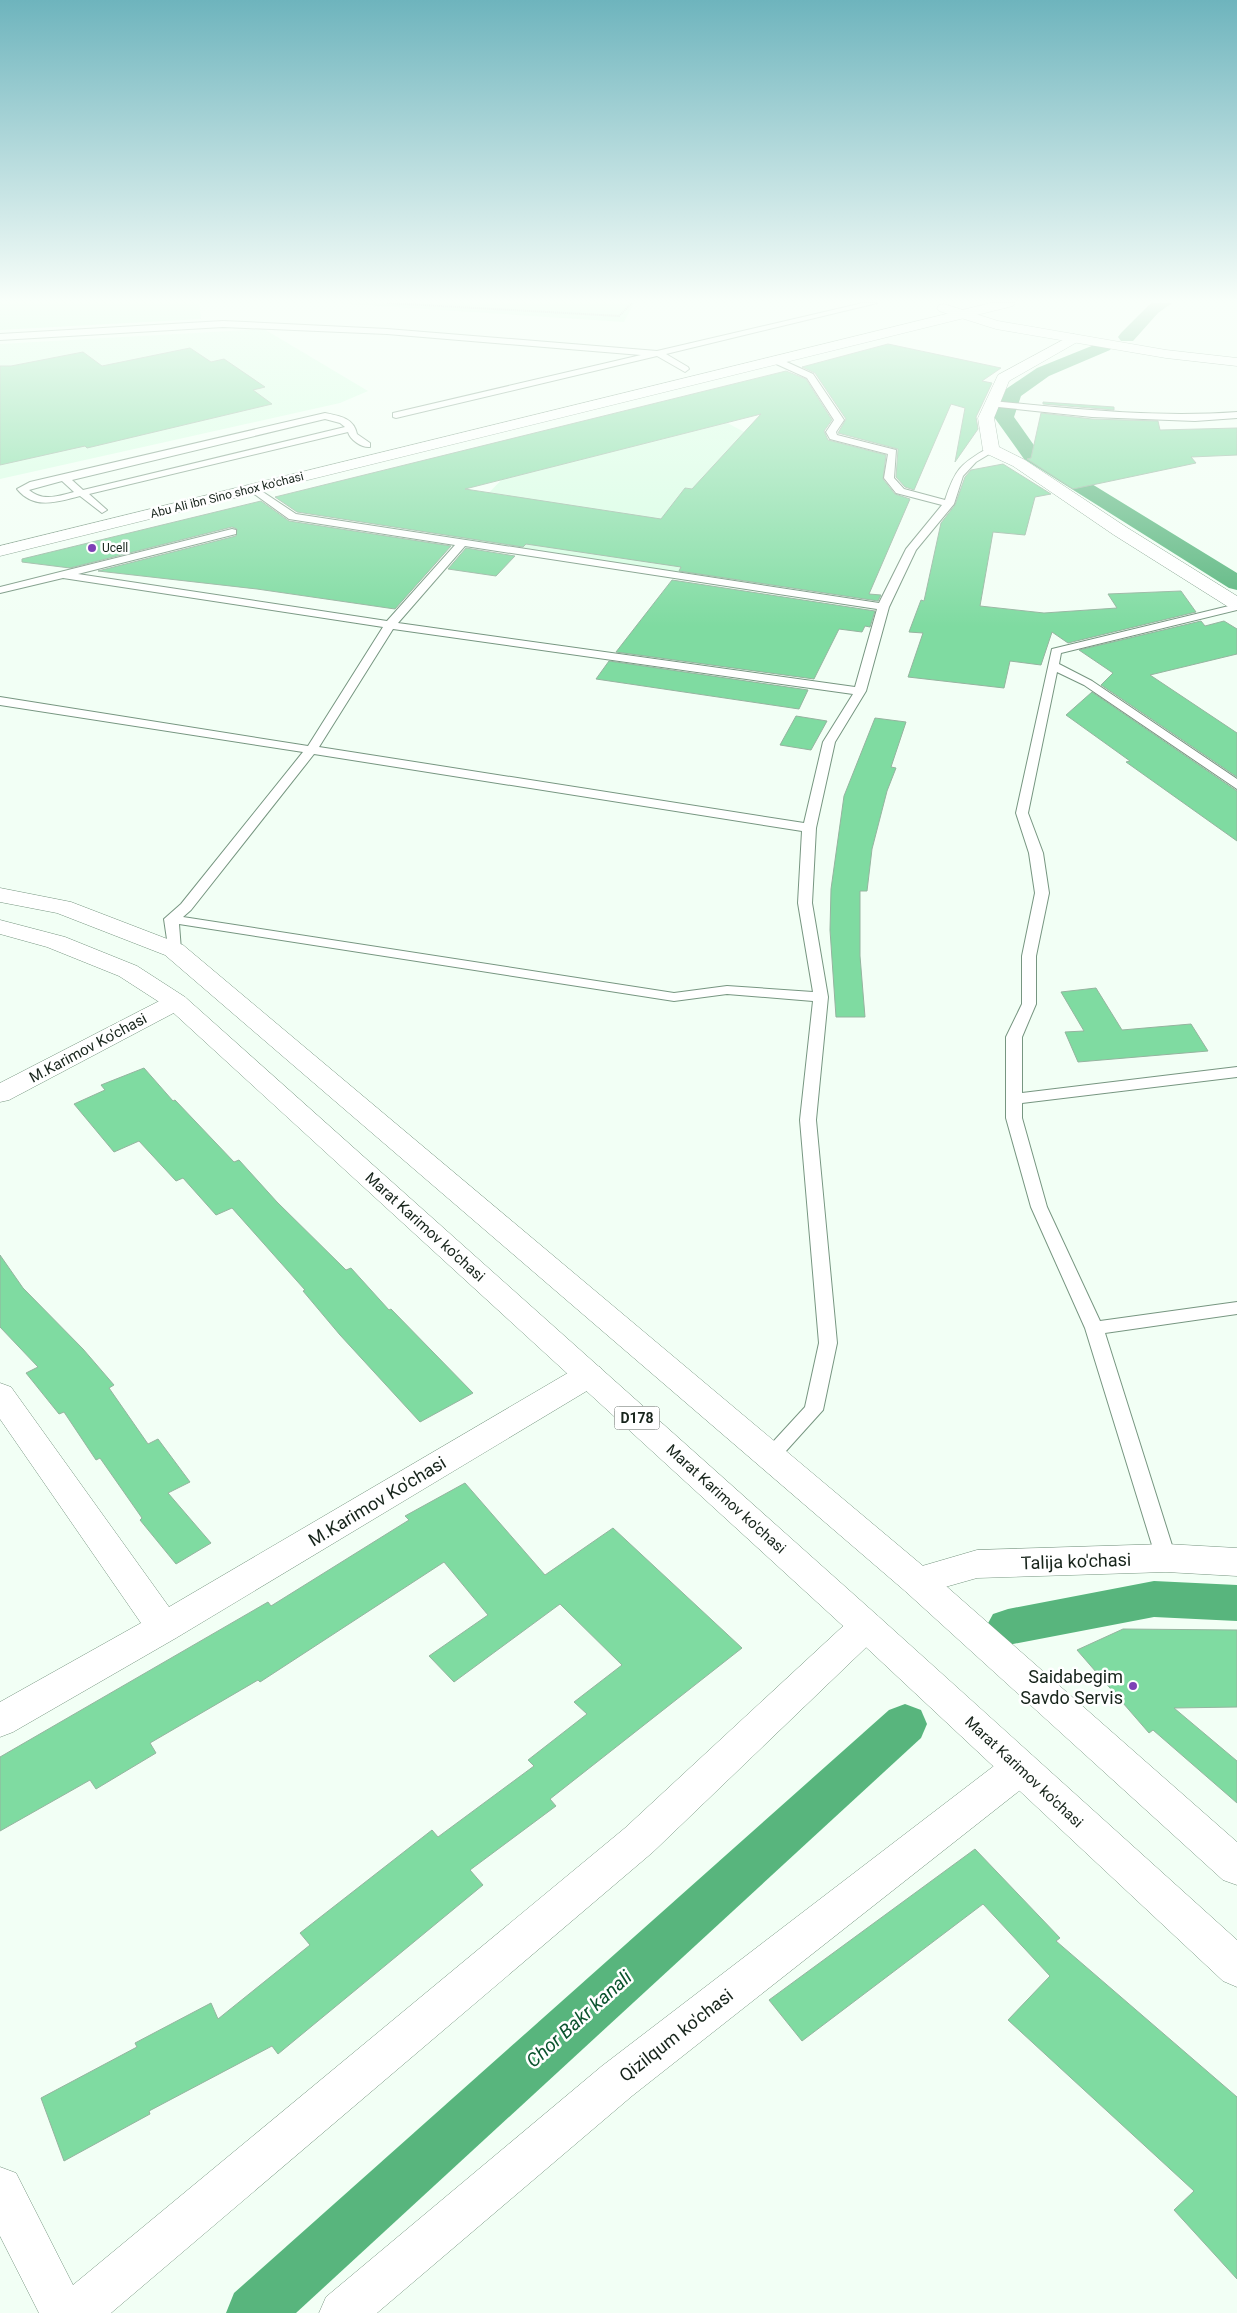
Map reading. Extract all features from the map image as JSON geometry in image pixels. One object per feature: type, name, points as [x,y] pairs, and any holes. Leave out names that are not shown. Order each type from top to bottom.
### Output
[{"type":"main road","name":"Abu Ali ibn Sino shox ko'chasi","points":[[319,456],[510,411]]},
{"type":"main road","name":"Abu Ali ibn Sino shox ko'chasi","points":[[0,551],[571,411]]},
{"type":"main road","points":[[989,411],[986,418],[991,450],[1018,463],[1120,531],[1237,605]]},
{"type":"main road","name":"Abu Ali ibn Sino shox ko'chasi","points":[[9,533],[130,503]]},
{"type":"main road","points":[[0,895],[64,907],[174,950],[917,1581],[1237,1867]]},
{"type":"main road","name":"Marat Karimov ko'chasi","points":[[0,927],[56,942],[128,971],[176,1002],[866,1626],[1237,1967]]},
{"type":"main road","name":"M.Karimov Ko'chasi","points":[[0,1094],[176,1002]]},
{"type":"main road","name":"M.Karimov Ko'chasi","points":[[0,1721],[164,1628],[589,1375]]},
{"type":"main road","points":[[0,1395],[164,1628]]},
{"type":"main road","name":"Talija ko'chasi","points":[[917,1581],[977,1564],[1166,1558],[1237,1562]]},
{"type":"main road","points":[[76,2313],[639,1840],[866,1626]]},
{"type":"main road","name":"Qizilqum ko'chasi","points":[[342,2313],[617,2081],[1020,1768]]},
{"type":"main road","points":[[0,2189],[63,2313]]},
{"type":"lane","points":[[396,415],[414,411]]},
{"type":"lane","points":[[834,411],[840,420],[831,432],[833,437],[893,452],[889,478],[900,492],[949,504]]},
{"type":"lane","points":[[1061,411],[1195,418],[1237,415]]},
{"type":"lane","points":[[352,428],[48,501],[31,497],[22,489],[30,485],[324,416],[345,420],[352,428],[353,435],[367,445]]},
{"type":"lane","points":[[770,1456],[814,1410],[828,1343],[816,1233],[808,1120],[821,997],[805,903],[809,828],[829,742],[860,691],[883,607],[911,550],[949,504],[958,475],[973,460],[991,450]]},
{"type":"lane","points":[[70,476],[66,480],[102,510]]},
{"type":"lane","points":[[254,488],[293,517],[883,607]]},
{"type":"lane","points":[[0,590],[232,532]]},
{"type":"lane","points":[[171,919],[186,907],[310,750],[390,625],[462,543]]},
{"type":"lane","points":[[65,575],[390,625],[860,691]]},
{"type":"lane","points":[[1166,1558],[1094,1328],[1039,1207],[1014,1118],[1014,1037],[1029,1004],[1029,956],[1042,893],[1036,853],[1022,813],[1056,651],[1237,605]]},
{"type":"lane","points":[[1053,665],[1088,683],[1237,786]]},
{"type":"lane","points":[[0,701],[809,828]]},
{"type":"lane","points":[[171,919],[174,950]]},
{"type":"lane","points":[[171,919],[674,996],[727,990],[821,997]]},
{"type":"lane","points":[[1015,1098],[1237,1072]]},
{"type":"lane","points":[[1094,1328],[1237,1308]]},
{"type":"shaded area","points":[[0,411],[304,411],[0,479]]},
{"type":"shaded area","points":[[705,411],[763,442],[867,457],[778,591],[447,537],[525,455]]},
{"type":"building","points":[[0,411],[243,411],[87,448],[85,446],[0,465]]},
{"type":"building","points":[[624,411],[826,411],[832,420],[824,431],[828,440],[886,455],[883,479],[895,494],[910,499],[869,594],[881,595],[878,601],[679,571],[681,567],[526,544],[523,547],[297,512],[275,497]],"holes":[[[761,414],[692,489],[685,488],[661,519],[465,489]]]},
{"type":"building","points":[[841,411],[948,411],[914,490],[905,487],[896,477],[898,449],[838,433],[846,419]]},
{"type":"building","points":[[964,411],[979,411],[976,417],[978,429],[955,462]]},
{"type":"building","points":[[1041,413],[1092,419],[1158,421],[1160,430],[1237,428],[1237,455],[1191,457],[1196,463],[1073,489],[1027,459],[1031,458]]},
{"type":"building","points":[[1003,464],[1051,494],[1035,497],[1025,535],[993,532],[980,606],[1044,613],[1117,608],[1108,594],[1181,591],[1196,612],[1068,643],[1052,632],[1041,665],[1010,661],[1004,688],[908,677],[923,633],[909,632],[921,600],[924,601],[941,523],[955,505],[965,477],[971,470]]},
{"type":"building","points":[[261,501],[289,521],[451,546],[395,609],[257,589],[98,571],[236,536],[237,529],[232,527],[70,568],[22,562],[22,559]]},
{"type":"building","points":[[466,548],[515,556],[496,576],[448,569]]},
{"type":"building","points":[[672,580],[875,611],[870,627],[865,626],[862,632],[839,629],[814,679],[616,652]]},
{"type":"building","points":[[1201,621],[1205,626],[1224,621],[1237,629],[1237,654],[1150,675],[1237,733],[1237,777],[1101,685],[1113,673],[1079,650]]},
{"type":"building","points":[[609,661],[808,690],[799,709],[596,679]]},
{"type":"building","points":[[1092,692],[1237,791],[1237,841],[1126,762],[1130,761],[1066,715]]},
{"type":"building","points":[[796,716],[827,721],[811,750],[780,745]]},
{"type":"building","points":[[875,718],[906,722],[891,767],[896,768],[887,791],[872,849],[867,891],[860,891],[860,956],[865,1017],[836,1017],[830,930],[831,889],[844,796]]},
{"type":"building","points":[[1096,988],[1122,1030],[1191,1024],[1208,1051],[1078,1062],[1065,1032],[1084,1031],[1061,992]]},
{"type":"building","points":[[144,1068],[173,1101],[175,1100],[234,1162],[239,1160],[277,1202],[346,1270],[351,1268],[389,1310],[391,1309],[473,1393],[420,1422],[340,1335],[303,1291],[305,1290],[232,1208],[216,1215],[183,1178],[176,1181],[139,1141],[114,1152],[74,1104],[105,1090],[101,1085]]},
{"type":"building","points":[[0,1255],[23,1288],[83,1349],[114,1385],[109,1388],[148,1444],[158,1439],[190,1482],[168,1493],[211,1543],[176,1564],[140,1520],[142,1518],[100,1458],[96,1460],[64,1412],[59,1414],[26,1373],[38,1367],[0,1327]]},
{"type":"building","points":[[465,1483],[545,1575],[613,1528],[742,1648],[550,1799],[556,1806],[470,1870],[483,1885],[278,2054],[272,2046],[149,2111],[150,2114],[64,2161],[41,2098],[137,2047],[135,2043],[211,2003],[218,2019],[310,1945],[300,1933],[432,1830],[438,1837],[534,1766],[528,1760],[587,1714],[574,1702],[622,1665],[560,1604],[454,1682],[429,1656],[488,1615],[444,1562],[260,1682],[258,1680],[150,1743],[156,1753],[96,1789],[90,1780],[0,1831],[0,1757],[268,1602],[271,1606],[409,1520],[405,1516]]},
{"type":"building","points":[[1123,1629],[1237,1630],[1237,1707],[1174,1708],[1237,1761],[1237,1803],[1153,1730],[1149,1733],[1077,1650]]},
{"type":"building","points":[[975,1849],[1060,1938],[1056,1941],[1237,2097],[1237,2279],[1174,2210],[1194,2191],[1008,2020],[1050,1976],[983,1904],[802,2041],[769,2000]]},
{"type":"waterway","points":[[1006,411],[1004,417],[1031,455],[1237,583]]},
{"type":"waterway","points":[[1008,1627],[1154,1599],[1237,1603]]},
{"type":"waterway","name":"Chor Bakr kanali","points":[[254,2313],[905,1724]]},
{"type":"place","name":"Ucell","points":[[92,548]]},
{"type":"place","name":"Saidabegim Savdo Servis","points":[[1133,1686]]}]
